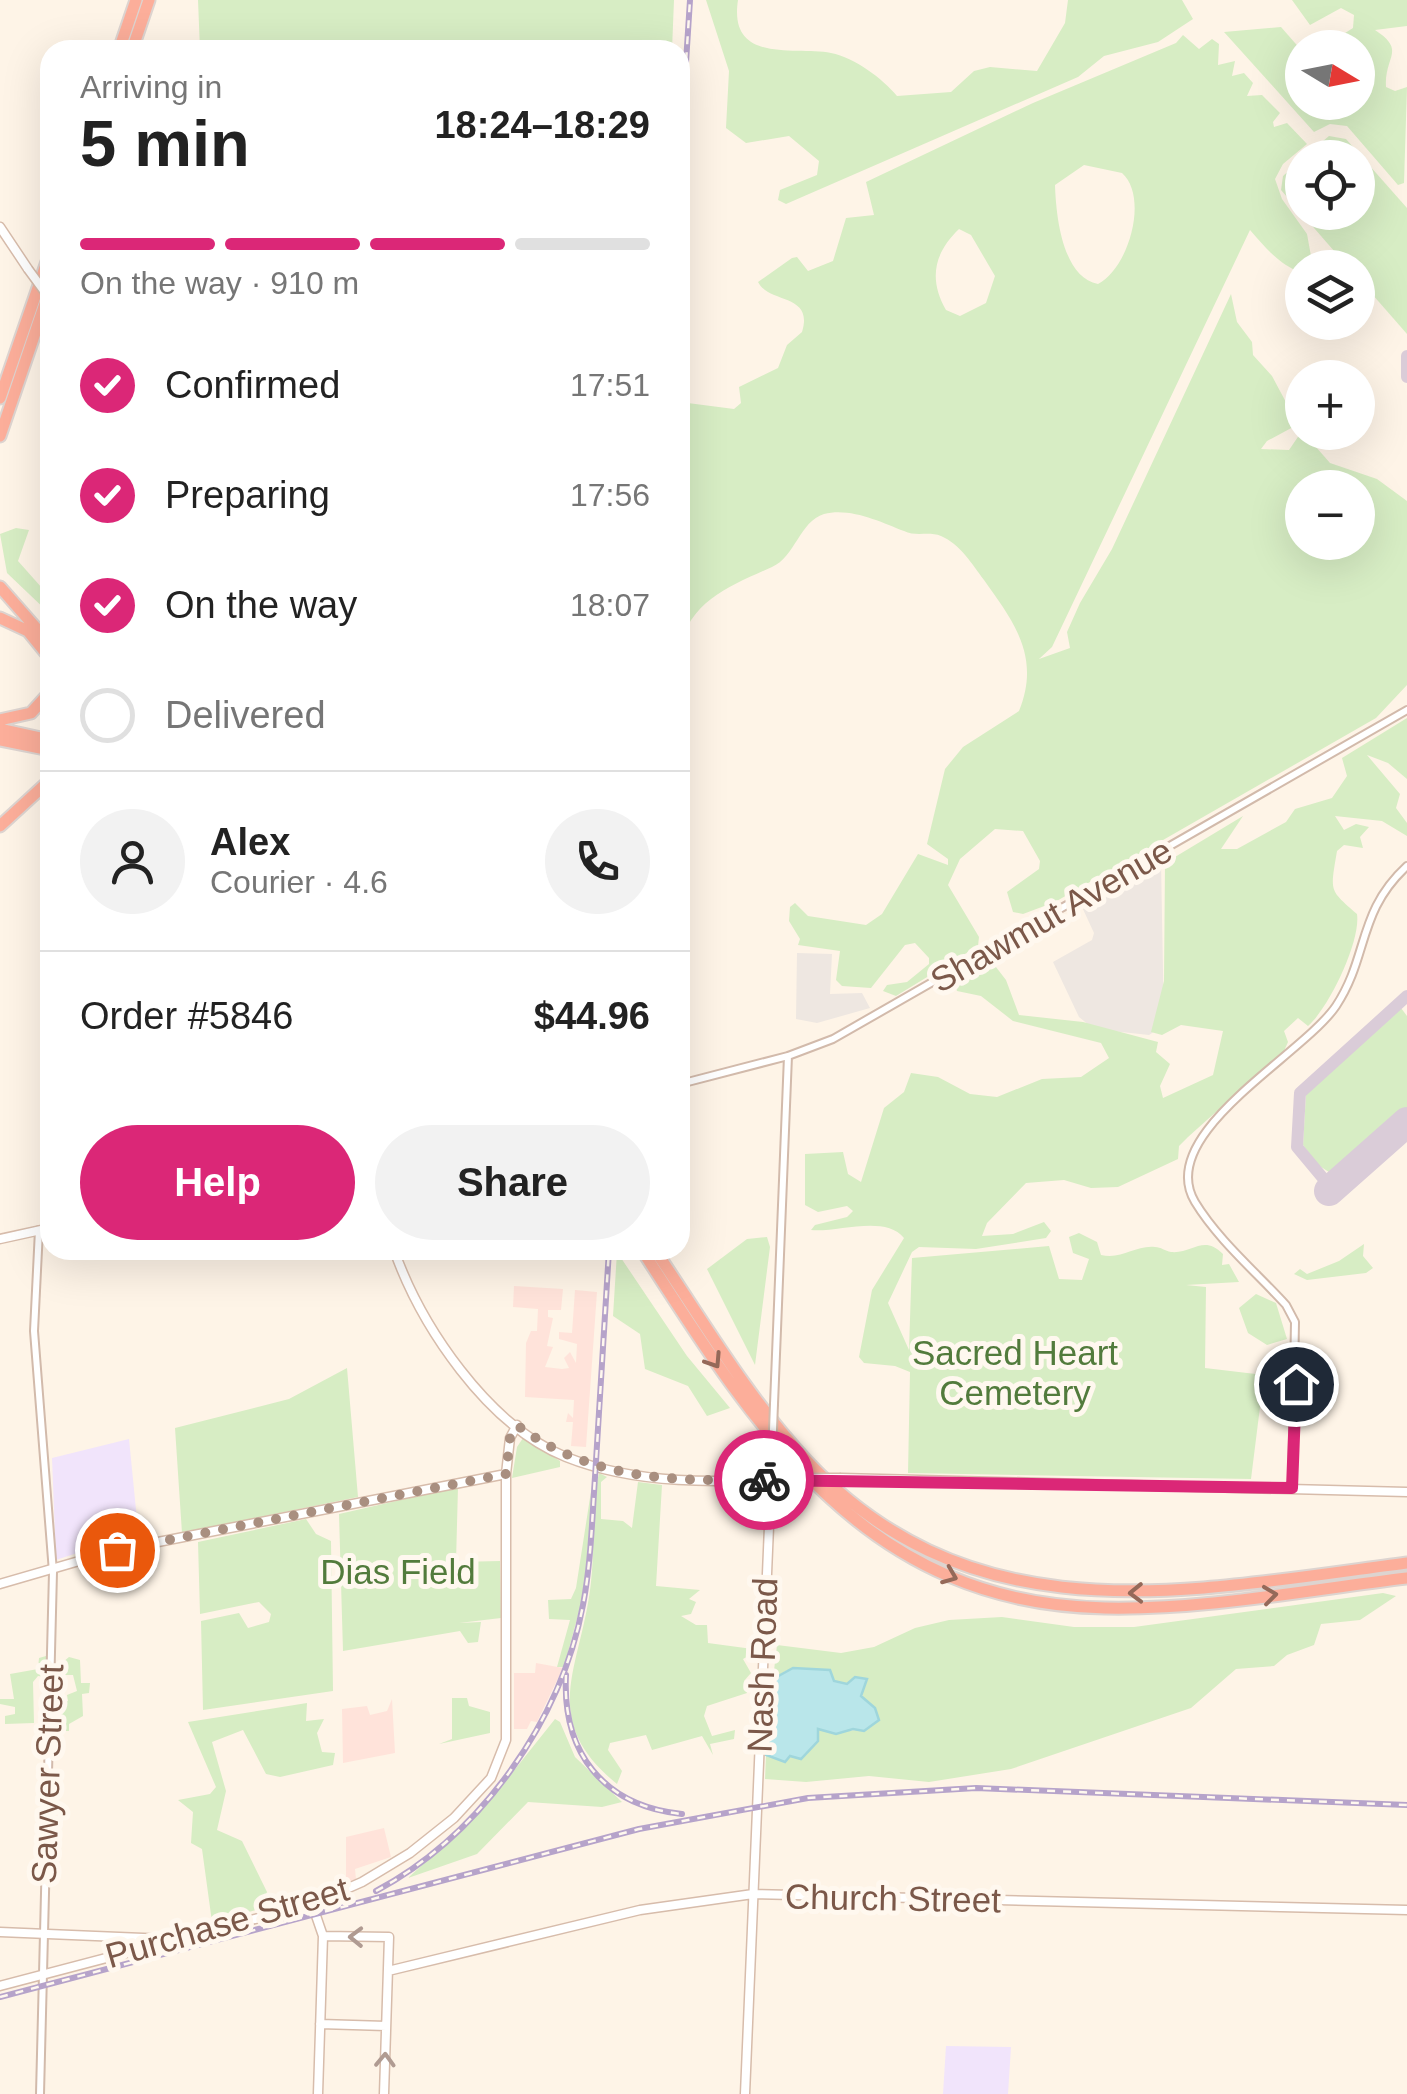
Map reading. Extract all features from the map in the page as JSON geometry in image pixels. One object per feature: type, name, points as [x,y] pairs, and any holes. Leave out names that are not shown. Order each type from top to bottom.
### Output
[{"type":"highway","points":[[122,40],[136,0]]},
{"type":"highway","points":[[135,40],[148,0]]},
{"type":"highway","points":[[0,398],[40,281]]},
{"type":"highway","points":[[0,436],[40,318]]},
{"type":"highway","points":[[0,587],[40,633]]},
{"type":"highway","points":[[0,618],[33,635],[40,644]]},
{"type":"highway","points":[[0,720],[31,713],[40,703]]},
{"type":"highway","points":[[0,730],[40,738]]},
{"type":"highway","points":[[0,740],[40,748]]},
{"type":"highway","points":[[0,826],[40,789]]},
{"type":"highway","points":[[649,1260],[744,1404],[797,1470],[858,1525],[937,1570],[1018,1598],[1103,1608],[1182,1605],[1407,1578]]},
{"type":"highway","points":[[662,1260],[756,1397],[804,1458],[880,1523],[954,1562],[1034,1586],[1110,1593],[1199,1589],[1407,1563]]},
{"type":"main road","points":[[0,227],[3,238],[40,286]]},
{"type":"main road","points":[[0,1239],[39,1230]]},
{"type":"main road","points":[[398,1260],[408,1290],[438,1339],[481,1392],[518,1426],[572,1459],[667,1479],[841,1478],[1407,1492]]},
{"type":"main road","points":[[0,1584],[117,1550],[506,1474],[510,1438],[518,1426]]},
{"type":"main road","name":"Purchase Street","points":[[0,1986],[312,1904],[382,1872],[446,1825],[495,1772],[507,1734],[506,1474]]},
{"type":"main road","name":"Nash Road","points":[[745,2094],[771,1480]]},
{"type":"main road","name":"Church Street","points":[[388,1971],[640,1910],[753,1894],[1407,1910]]},
{"type":"main road","points":[[312,1904],[322,1936],[318,2094]]},
{"type":"main road","points":[[0,1932],[176,1939]]},
{"type":"main road","points":[[322,1936],[389,1937],[384,2094]]},
{"type":"main road","points":[[138,1937],[139,1950]]},
{"type":"main road","points":[[320,2024],[386,2026]]},
{"type":"street","name":"Shawmut Avenue","points":[[690,1081],[788,1056],[882,1013],[1407,710]]},
{"type":"street","points":[[1292,1488],[1298,1346],[1289,1309],[1196,1203],[1188,1185],[1189,1159],[1205,1132],[1335,1007],[1375,902],[1407,866]]},
{"type":"street","name":"Nash Road","points":[[771,1480],[788,1056]]},
{"type":"street","name":"Sawyer Street","points":[[39,1230],[34,1331],[52,1572],[40,2094]]},
{"type":"shaded area","points":[[1161,862],[1164,1025],[1149,1035],[1094,1029],[1079,1017],[1053,962],[1092,940],[1094,933],[1082,907]]},
{"type":"shaded area","points":[[797,953],[832,954],[830,994],[862,993],[870,1008],[817,1023],[796,1019]]},
{"type":"shaded area","points":[[514,1286],[563,1289],[561,1310],[548,1310],[548,1317],[553,1318],[547,1346],[553,1347],[545,1367],[562,1369],[569,1368],[564,1358],[570,1352],[576,1363],[577,1344],[559,1339],[559,1332],[572,1333],[575,1290],[597,1292],[586,1447],[571,1446],[573,1422],[566,1422],[568,1413],[573,1418],[574,1400],[525,1397],[526,1343],[531,1331],[537,1331],[538,1309],[513,1307]]},
{"type":"shaded area","points":[[129,1439],[139,1540],[111,1542],[56,1560],[52,1458]]},
{"type":"shaded area","points":[[536,1663],[563,1668],[537,1722],[531,1721],[527,1729],[514,1729],[514,1673],[535,1673]]},
{"type":"shaded area","points":[[392,1699],[395,1753],[343,1763],[342,1709],[367,1706],[370,1715],[387,1711]]},
{"type":"shaded area","points":[[384,1828],[391,1857],[355,1869],[356,1879],[346,1883],[346,1837]]},
{"type":"shaded area","points":[[946,2046],[1011,2047],[1008,2094],[943,2094]]},
{"type":"green space","points":[[198,0],[674,0],[672,40],[200,40]]},
{"type":"green space","points":[[706,0],[738,0],[743,35],[754,43],[849,59],[884,82],[897,96],[951,92],[974,71],[990,67],[1037,71],[1065,23],[1068,0],[1182,0],[1193,19],[1158,42],[1104,56],[1078,77],[786,204],[778,200],[780,190],[817,175],[819,161],[789,136],[746,143],[726,128],[729,71]]},
{"type":"green space","points":[[1292,0],[1407,0],[1407,26],[1350,30],[1354,15],[1341,8],[1310,25]]},
{"type":"green space","points":[[1281,27],[1285,32],[1285,100],[1224,32]]},
{"type":"green space","points":[[1375,30],[1392,49],[1386,87],[1395,91],[1407,87],[1404,183],[1398,185],[1375,158],[1375,140],[1359,140],[1347,126],[1330,124],[1314,132],[1303,120],[1375,120]]},
{"type":"green space","points":[[1183,35],[1199,49],[1212,39],[1219,44],[1218,65],[1235,61],[1232,76],[1244,73],[1253,83],[1247,96],[1262,95],[1280,113],[1274,127],[1287,123],[1303,140],[1285,140],[1285,162],[1275,179],[1285,203],[1285,230],[1304,230],[1310,250],[1285,250],[1285,264],[1250,230],[1052,647],[1039,659],[1070,648],[1067,632],[1080,603],[1112,549],[1231,294],[1237,322],[1252,342],[1253,355],[1272,376],[1285,400],[1285,431],[1261,449],[1319,450],[1330,463],[1351,470],[1285,470],[1285,560],[1375,560],[1375,478],[1407,501],[1407,685],[1376,718],[1055,902],[1023,914],[1013,912],[1007,892],[1039,869],[1040,861],[1023,831],[995,829],[960,859],[948,885],[979,937],[978,946],[896,996],[883,991],[887,985],[907,982],[929,964],[929,958],[915,943],[905,945],[871,988],[842,986],[836,980],[840,951],[798,945],[800,939],[789,921],[790,907],[795,903],[808,916],[866,925],[882,914],[918,854],[948,865],[948,859],[927,844],[945,769],[963,747],[1019,711],[1025,692],[1026,657],[1014,626],[954,544],[936,535],[909,533],[844,512],[816,518],[780,562],[714,597],[690,623],[690,403],[734,409],[741,403],[739,387],[778,368],[787,345],[802,332],[802,311],[758,282],[792,258],[797,257],[808,271],[833,261],[846,218],[874,215],[866,182],[1033,103],[1176,43]],"holes":[[[1084,165],[1122,173],[1134,198],[1132,232],[1119,263],[1098,284],[1086,279],[1069,258],[1057,212],[1055,185]],[[959,229],[971,235],[995,276],[986,303],[960,316],[946,310],[937,288],[936,268],[944,248]]]},
{"type":"green space","points":[[1375,172],[1407,208],[1407,334],[1375,297],[1375,250],[1333,250],[1316,230],[1375,230]]},
{"type":"green space","points":[[16,528],[29,530],[18,561],[40,586],[40,604],[7,573],[0,534]]},
{"type":"green space","name":"Sacred Heart Cemetery","points":[[1407,718],[1407,779],[1388,763],[1367,755],[1400,794],[1396,808],[1407,823],[1407,836],[1382,821],[1335,816],[1344,830],[1356,824],[1369,827],[1360,837],[1363,848],[1344,845],[1337,851],[1334,889],[1357,914],[1357,926],[1342,973],[1316,1017],[1308,1026],[1298,1018],[1284,1031],[1288,1042],[1284,1051],[1179,1146],[1178,1159],[1118,1187],[1091,1188],[1064,1180],[1026,1183],[987,1223],[982,1236],[1013,1234],[1044,1222],[1051,1231],[1046,1238],[976,1249],[919,1247],[912,1252],[888,1303],[909,1350],[912,1258],[1049,1246],[1059,1279],[1082,1280],[1089,1259],[1073,1253],[1069,1237],[1079,1233],[1097,1242],[1101,1255],[1109,1256],[1148,1247],[1171,1252],[1204,1245],[1216,1248],[1223,1254],[1222,1265],[1229,1264],[1239,1282],[1186,1285],[1206,1287],[1205,1368],[1264,1375],[1251,1479],[908,1473],[910,1372],[895,1366],[864,1363],[859,1357],[872,1290],[904,1238],[885,1227],[811,1230],[853,1211],[847,1206],[818,1212],[805,1205],[805,1154],[843,1152],[848,1174],[861,1182],[884,1108],[904,1092],[911,1073],[938,1077],[970,1094],[997,1097],[1042,1079],[1081,1077],[1109,1058],[1101,1043],[1013,1021],[981,996],[957,991],[953,978],[989,958],[1006,980],[1019,1015],[1083,1022],[1158,1042],[1156,1052],[1170,1064],[1160,1086],[1163,1098],[1213,1075],[1223,1031],[1181,1025],[1162,1035],[1151,1032],[1164,981],[1165,863],[1243,816],[1221,849],[1237,849],[1286,822],[1295,809],[1332,798],[1347,776],[1342,758]]},
{"type":"green space","points":[[1401,1008],[1407,1016],[1407,1111],[1332,1174],[1318,1165],[1303,1145],[1306,1094]]},
{"type":"green space","points":[[767,1237],[770,1247],[755,1365],[707,1269],[747,1239]]},
{"type":"green space","points":[[1364,1244],[1363,1256],[1373,1268],[1366,1273],[1307,1280],[1294,1274],[1300,1269],[1307,1274],[1339,1261]]},
{"type":"green space","points":[[616,1260],[622,1260],[687,1356],[730,1408],[707,1416],[688,1386],[645,1369],[640,1334],[613,1316]]},
{"type":"green space","points":[[1256,1294],[1276,1303],[1287,1339],[1267,1345],[1248,1333],[1239,1308]]},
{"type":"green space","points":[[347,1368],[358,1497],[182,1533],[175,1428],[289,1399]]},
{"type":"green space","points":[[523,1438],[560,1461],[560,1467],[512,1478],[517,1447]]},
{"type":"green space","points":[[594,1472],[584,1593],[564,1667],[557,1667],[570,1620],[549,1619],[548,1600],[571,1599],[576,1588]]},
{"type":"green space","points":[[599,1473],[607,1477],[601,1482],[601,1519],[623,1521],[632,1528],[638,1482],[662,1485],[656,1586],[700,1590],[689,1599],[696,1602],[691,1614],[681,1616],[696,1625],[707,1625],[708,1643],[760,1650],[743,1659],[751,1673],[744,1681],[747,1693],[707,1706],[704,1716],[712,1736],[735,1730],[734,1739],[710,1744],[713,1755],[702,1736],[652,1750],[646,1735],[610,1743],[608,1750],[622,1771],[617,1784],[592,1760],[578,1737],[571,1714],[570,1690],[591,1582]]},
{"type":"green space","name":"Dias Field","points":[[458,1487],[456,1562],[500,1561],[501,1618],[459,1623],[481,1622],[478,1642],[468,1643],[460,1631],[343,1651],[339,1514]]},
{"type":"green space","points":[[306,1519],[316,1534],[331,1541],[333,1691],[203,1710],[201,1621],[239,1613],[248,1628],[269,1622],[271,1614],[259,1602],[200,1614],[198,1542]]},
{"type":"green space","points":[[1383,1593],[1396,1596],[1360,1620],[1321,1624],[1314,1645],[1287,1655],[1274,1666],[1236,1669],[1191,1708],[1011,1769],[929,1782],[869,1776],[806,1782],[765,1779],[766,1755],[804,1757],[818,1741],[817,1729],[855,1730],[877,1722],[872,1706],[863,1700],[862,1689],[834,1681],[829,1670],[787,1670],[773,1679],[777,1645],[841,1653],[874,1647],[915,1628],[949,1620],[1002,1617],[1074,1627],[1134,1627]]},
{"type":"green space","points":[[46,1656],[46,1677],[38,1676],[33,1682],[34,1723],[5,1724],[5,1716],[15,1714],[15,1707],[0,1704],[0,1699],[14,1699],[10,1674],[38,1669],[39,1658]]},
{"type":"green space","points":[[69,1657],[80,1660],[81,1683],[90,1683],[89,1693],[82,1694],[83,1716],[69,1724],[69,1731],[61,1731],[61,1719],[56,1718],[60,1701],[68,1701],[67,1695],[77,1691],[73,1675],[63,1675],[63,1662]]},
{"type":"green space","points":[[452,1698],[467,1698],[469,1706],[490,1712],[490,1733],[439,1744],[452,1739]]},
{"type":"green space","points":[[307,1703],[306,1721],[324,1719],[317,1733],[322,1752],[335,1753],[333,1765],[280,1777],[266,1774],[243,1730],[212,1742],[226,1791],[217,1830],[242,1841],[267,1892],[260,1909],[212,1922],[202,1849],[191,1843],[193,1812],[178,1800],[210,1794],[216,1787],[188,1722]]},
{"type":"green space","points":[[555,1719],[560,1722],[575,1757],[622,1802],[602,1807],[528,1802],[477,1854],[408,1878],[484,1808]]},
{"type":"water","points":[[793,1668],[830,1670],[834,1681],[847,1684],[855,1677],[867,1679],[861,1696],[875,1708],[879,1720],[864,1731],[853,1729],[836,1734],[818,1729],[818,1741],[801,1759],[790,1756],[785,1762],[766,1755],[773,1679]]},
{"type":"taxiway","points":[[1407,356],[1407,377]]},
{"type":"taxiway","points":[[1332,1189],[1297,1147],[1300,1093],[1407,996]]},
{"type":"runway","points":[[1329,1191],[1407,1122]]},
{"type":"railway","points":[[687,40],[690,0]]},
{"type":"railway","points":[[376,1891],[450,1839],[482,1806],[536,1732],[572,1648],[590,1557],[608,1260]]},
{"type":"railway","points":[[566,1675],[571,1728],[593,1770],[630,1800],[682,1814]]},
{"type":"railway","points":[[0,1997],[639,1829],[808,1798],[976,1788],[1407,1805]]},
{"type":"way so far","points":[[117,1550],[506,1474],[510,1438],[518,1426],[567,1458],[625,1473],[667,1479],[764,1480]]},
{"type":"route","points":[[764,1480],[1022,1480],[1292,1488],[1296,1384]]}]
